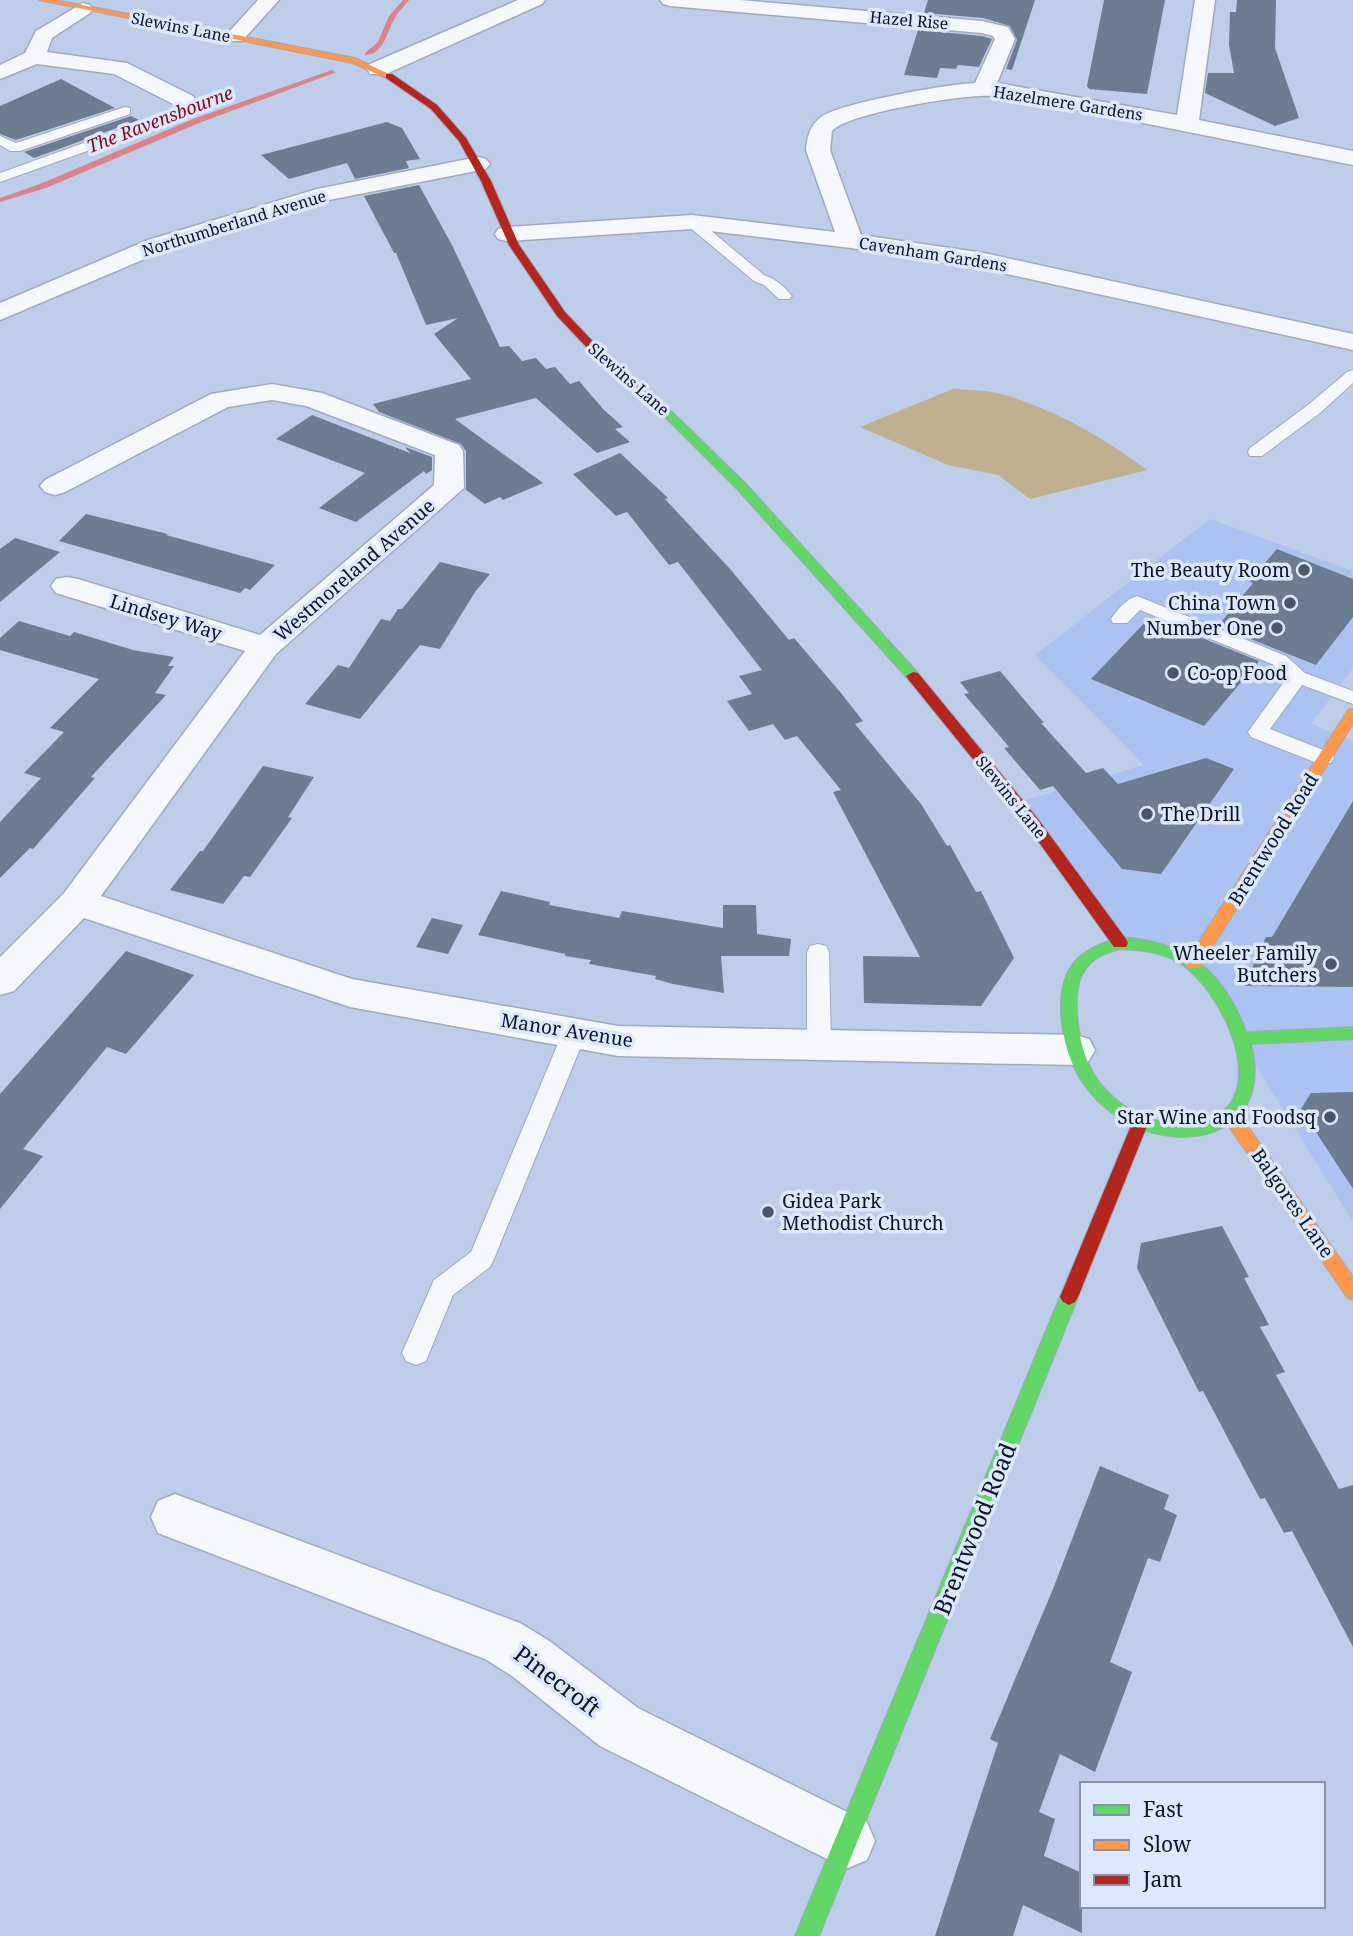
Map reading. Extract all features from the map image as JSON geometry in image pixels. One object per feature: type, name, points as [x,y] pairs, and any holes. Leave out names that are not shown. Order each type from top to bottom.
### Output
[{"type":"street","name":"Slewins Lane","points":[[43,0],[338,57],[378,69],[409,86],[438,108],[459,131],[478,164],[507,234],[530,273],[560,314],[581,337],[682,425],[734,478],[937,704],[1071,871],[1120,943]]},
{"type":"street","points":[[235,37],[270,0]]},
{"type":"street","points":[[378,69],[535,0]]},
{"type":"street","name":"Hazel Rise","points":[[670,0],[982,27],[1001,31],[1005,38],[983,89]]},
{"type":"street","points":[[1187,123],[1206,0]]},
{"type":"street","points":[[34,57],[43,36],[83,9]]},
{"type":"street","points":[[0,72],[34,57],[119,68],[185,101]]},
{"type":"street","name":"Hazelmere Gardens","points":[[851,240],[818,150],[816,136],[825,124],[843,114],[983,89],[1187,123],[1353,158]]},
{"type":"street","name":"Northumberland Avenue","points":[[0,312],[157,245],[325,194],[478,164]]},
{"type":"street","name":"Cavenham Gardens","points":[[507,234],[692,222],[851,240],[984,261],[1353,342]]},
{"type":"street","name":"Westmoreland Avenue","points":[[0,981],[77,902],[265,647],[449,488],[449,451],[312,399],[272,392],[222,400],[55,486]]},
{"type":"street","name":"Lindsey Way","points":[[67,586],[265,647]]},
{"type":"street","name":"Brentwood Road","points":[[1193,964],[1353,713]]},
{"type":"street","name":"Manor Avenue","points":[[77,902],[350,993],[618,1041],[1075,1050]]},
{"type":"street","points":[[1120,943],[1164,949],[1193,964],[1208,977],[1220,995],[1240,1038],[1250,1080],[1247,1095],[1240,1108],[1217,1125],[1181,1131],[1160,1128],[1121,1112],[1090,1083],[1075,1050],[1069,1014],[1074,974],[1090,955],[1120,943]]},
{"type":"street","points":[[1240,1038],[1353,1033]]},
{"type":"street","name":"Balgores Lane","points":[[1231,1116],[1353,1292]]},
{"type":"street","name":"Brentwood Road","points":[[807,1936],[848,1842],[1141,1121]]},
{"type":"street","name":"Pinecroft","points":[[175,1517],[502,1641],[530,1658],[619,1727],[848,1842]]},
{"type":"lane","points":[[0,178],[175,115],[185,101]]},
{"type":"lane","points":[[0,139],[15,148],[125,111]]},
{"type":"lane","points":[[692,222],[784,296]]},
{"type":"lane","points":[[1256,452],[1314,410],[1353,375]]},
{"type":"lane","points":[[1120,619],[1136,602],[1279,660],[1298,677],[1353,698]]},
{"type":"lane","points":[[1298,677],[1258,732],[1324,758]]},
{"type":"lane","points":[[818,952],[819,1047]]},
{"type":"lane","points":[[416,1353],[443,1288],[481,1259],[575,1034]]},
{"type":"shaded area","points":[[953,389],[996,393],[1041,408],[1096,436],[1147,470],[1030,499],[998,475],[948,465],[860,427]]},
{"type":"shaded area","points":[[1210,519],[1353,571],[1353,668],[1311,724],[1353,741],[1353,1222],[1193,964],[1120,943],[1016,803],[1144,765],[1035,655]]},
{"type":"building","points":[[928,0],[1035,0],[1012,70],[1006,69],[1017,40],[1010,26],[983,18],[924,13]]},
{"type":"building","points":[[1104,0],[1165,0],[1147,94],[1089,89],[1087,86]]},
{"type":"building","points":[[1237,0],[1276,0],[1275,48],[1299,118],[1275,126],[1205,93],[1208,73],[1234,73],[1229,45],[1230,12],[1236,12]]},
{"type":"building","points":[[918,30],[992,39],[979,67],[958,65],[956,69],[940,68],[937,78],[904,75]]},
{"type":"building","points":[[61,79],[115,108],[16,140],[0,134],[0,106]]},
{"type":"building","points":[[131,116],[139,120],[34,158],[24,152]]},
{"type":"building","points":[[387,122],[402,128],[420,159],[406,161],[409,168],[355,179],[347,163],[289,179],[261,155]]},
{"type":"building","points":[[419,185],[452,245],[500,347],[509,346],[522,361],[536,358],[546,369],[555,367],[570,384],[579,381],[623,427],[615,429],[630,442],[597,453],[536,398],[455,419],[543,483],[503,500],[500,497],[485,504],[466,490],[466,451],[461,444],[379,412],[373,404],[471,379],[434,334],[458,318],[426,325],[396,253],[364,196]]},
{"type":"building","points":[[312,415],[410,453],[405,447],[432,457],[432,470],[426,474],[424,471],[356,522],[319,508],[365,473],[276,439]]},
{"type":"building","points":[[620,453],[668,498],[665,499],[731,570],[789,640],[794,638],[841,693],[863,721],[855,724],[921,804],[947,846],[950,845],[976,892],[981,891],[1014,958],[981,1006],[864,1003],[863,956],[920,957],[833,792],[841,790],[797,736],[785,740],[773,724],[749,731],[727,701],[752,694],[739,676],[762,670],[678,562],[669,565],[627,512],[616,516],[573,474]]},
{"type":"building","points":[[86,514],[275,565],[250,590],[245,588],[240,593],[59,541]]},
{"type":"building","points":[[15,538],[60,552],[0,602],[0,549]]},
{"type":"building","points":[[1277,549],[1353,579],[1353,617],[1316,665],[1218,626],[1253,583],[1249,581]]},
{"type":"building","points":[[440,562],[490,574],[475,592],[440,649],[420,645],[360,719],[305,704],[338,665],[349,668],[381,619],[390,621]]},
{"type":"building","name":"Co-op Food","points":[[1150,617],[1259,661],[1204,726],[1091,679]]},
{"type":"building","points":[[19,621],[70,636],[74,632],[133,650],[174,657],[168,666],[174,666],[155,693],[166,695],[91,777],[95,778],[33,849],[30,848],[0,878],[0,822],[41,778],[24,773],[64,732],[50,728],[99,679],[0,650],[0,638]]},
{"type":"building","points":[[1000,671],[1044,723],[1041,723],[1086,773],[1103,768],[1118,784],[1206,758],[1234,769],[1161,874],[1122,869],[1053,786],[1040,790],[1004,748],[1009,747],[964,694],[969,693],[960,682]]},
{"type":"building","points":[[263,766],[314,777],[288,817],[292,818],[250,877],[244,876],[223,904],[170,890],[200,851],[203,851]]},
{"type":"building","points":[[1353,801],[1353,987],[1244,986],[1266,937],[1272,937]]},
{"type":"building","points":[[501,891],[550,902],[549,905],[619,918],[622,911],[723,928],[723,905],[756,905],[757,934],[791,939],[789,956],[721,956],[724,993],[673,984],[655,979],[656,976],[589,964],[591,960],[478,935]]},
{"type":"building","points":[[432,918],[463,925],[448,954],[416,947]]},
{"type":"building","points":[[126,951],[194,975],[126,1054],[107,1047],[23,1149],[43,1156],[0,1209],[0,1094]]},
{"type":"building","points":[[1353,1092],[1353,1189],[1301,1109],[1311,1093]]},
{"type":"building","points":[[1222,1226],[1249,1277],[1244,1278],[1269,1325],[1260,1327],[1285,1372],[1276,1375],[1339,1489],[1353,1485],[1353,1647],[1292,1531],[1284,1533],[1265,1498],[1260,1499],[1203,1391],[1199,1392],[1137,1268],[1141,1243]]},
{"type":"building","points":[[1100,1466],[1169,1495],[1164,1509],[1177,1515],[1160,1562],[1148,1558],[1110,1662],[1132,1672],[1095,1772],[1060,1754],[1039,1812],[1055,1819],[1044,1856],[1080,1872],[1082,1933],[1023,1905],[1013,1936],[935,1936],[998,1743],[990,1739],[1053,1589]]},
{"type":"waterway","name":"The Ravensbourne","points":[[367,54],[381,43],[392,16],[406,0]]},
{"type":"waterway","name":"The Ravensbourne","points":[[0,200],[43,186],[196,121],[332,72]]},
{"type":"traffic: fast","points":[[663,409],[742,487],[913,676]]},
{"type":"traffic: fast","points":[[1120,943],[1150,946],[1187,960],[1209,981],[1235,1022],[1244,1046],[1247,1070],[1245,1091],[1236,1110],[1217,1123],[1182,1130],[1147,1124],[1115,1108],[1101,1096],[1085,1074],[1077,1057],[1071,1030],[1071,986],[1078,967],[1086,958],[1120,943]]},
{"type":"traffic: fast","points":[[1240,1038],[1353,1033]]},
{"type":"traffic: fast","points":[[807,1936],[1069,1297]]},
{"type":"traffic: slow","points":[[43,0],[355,61],[389,76]]},
{"type":"traffic: slow","points":[[1193,964],[1353,713]]},
{"type":"traffic: slow","points":[[1231,1116],[1353,1292]]},
{"type":"traffic: jam","points":[[389,76],[434,107],[463,140],[486,181],[514,245],[561,314],[596,351],[663,409]]},
{"type":"traffic: jam","points":[[913,676],[1033,823],[1120,943]]},
{"type":"traffic: jam","points":[[1069,1297],[1141,1121]]},
{"type":"place","name":"The Beauty Room","points":[[1304,570]]},
{"type":"place","name":"China Town","points":[[1290,603]]},
{"type":"place","name":"Number One","points":[[1277,628]]},
{"type":"place","name":"Co-op Food","points":[[1173,673]]},
{"type":"place","name":"The Drill","points":[[1147,814]]},
{"type":"place","name":"Wheeler Family Butchers","points":[[1331,964]]},
{"type":"place","name":"Star Wine and Foodsq","points":[[1330,1117]]},
{"type":"place","name":"Gidea Park Methodist Church","points":[[768,1212]]}]
